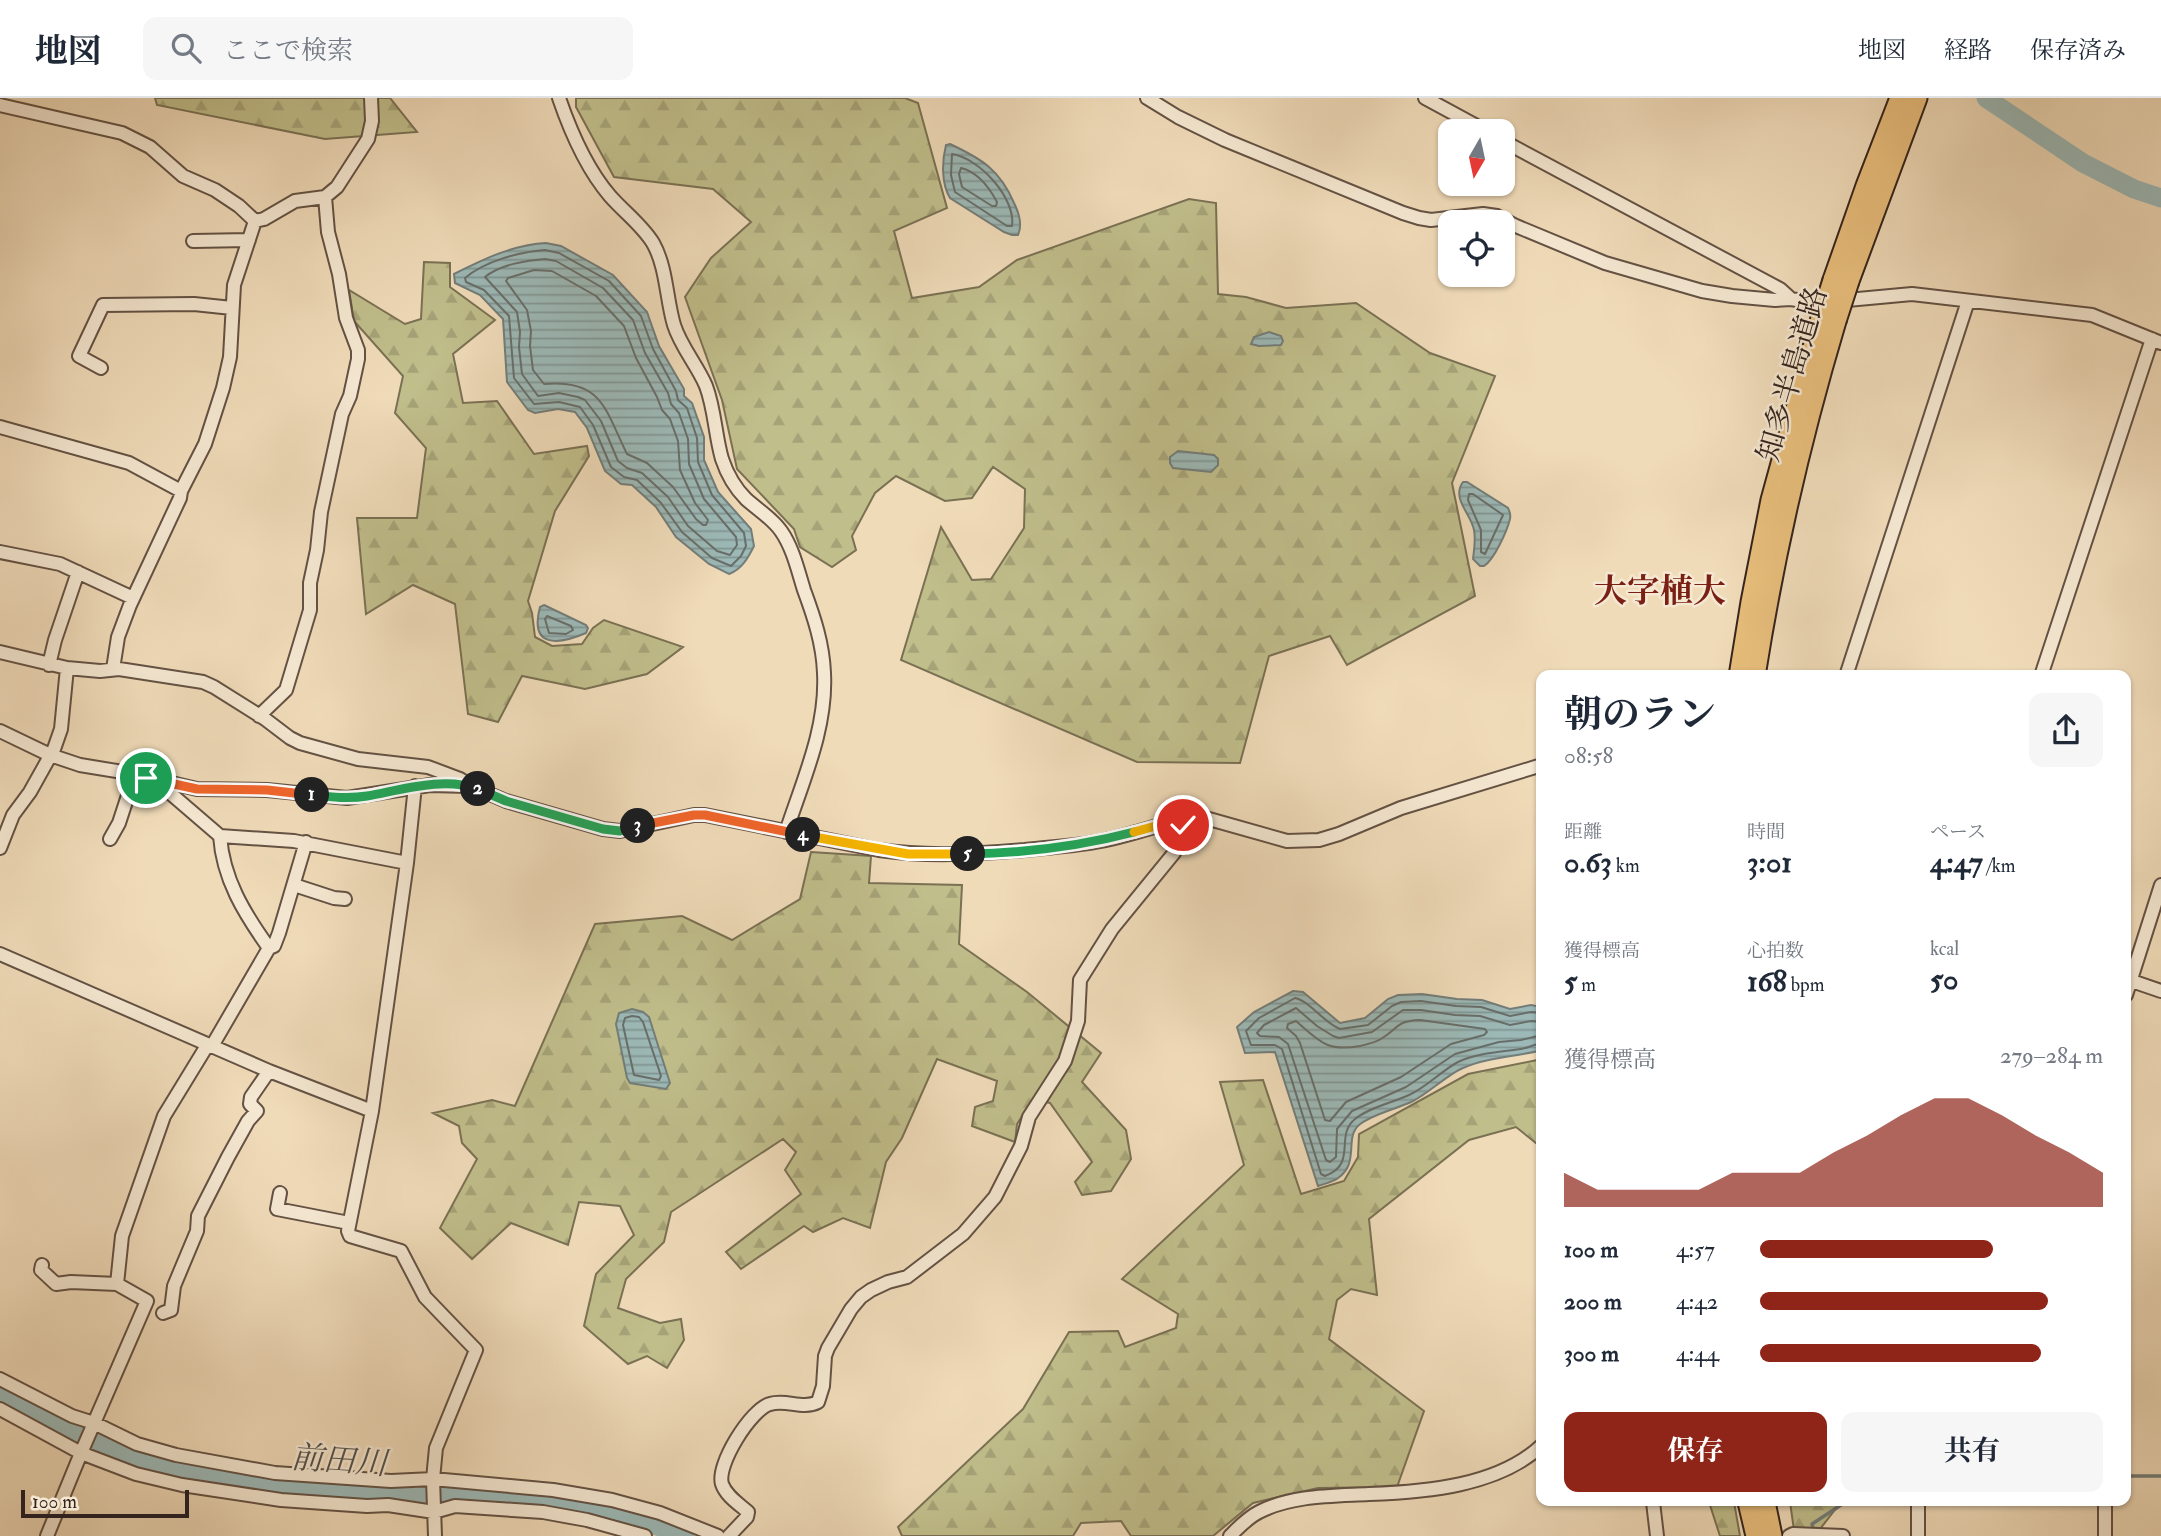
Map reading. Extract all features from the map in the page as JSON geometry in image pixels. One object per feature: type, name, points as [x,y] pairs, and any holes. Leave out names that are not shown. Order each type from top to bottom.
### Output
[{"type":"highway","name":"知多半島道路","points":[[1740,670],[1772,500],[1841,281],[1895,130],[1900,98]]},
{"type":"highway","name":"知多半島道路","points":[[1895,130],[1917,98]]},
{"type":"highway","name":"知多半島道路","points":[[1756,670],[1787,502],[1829,319]]},
{"type":"highway","points":[[1749,1506],[1756,1536]]},
{"type":"highway","points":[[1766,1506],[1772,1536]]},
{"type":"street","points":[[0,105],[122,133],[150,146],[183,176],[215,190],[255,220],[264,219],[295,201],[326,197],[337,187],[368,139],[372,121],[371,98]]},
{"type":"street","points":[[559,98],[582,155],[594,175],[653,243],[664,273],[675,329],[705,384],[715,412],[722,457],[728,475],[747,500],[781,530],[807,598],[820,642],[824,695],[816,745],[786,832]]},
{"type":"street","points":[[1425,98],[1464,119]]},
{"type":"street","points":[[1152,99],[1178,117],[1225,140],[1419,218],[1431,220],[1483,214],[1497,216],[1605,263],[1702,291],[1815,303],[1912,294],[1968,300],[2092,315],[2157,341],[2043,670]]},
{"type":"street","points":[[1516,148],[1780,289],[1791,299]]},
{"type":"street","points":[[259,716],[286,690],[310,610],[310,583],[321,512],[342,414],[358,359],[358,350],[345,318],[339,274],[328,232],[326,197]]},
{"type":"street","points":[[113,669],[118,637],[133,598],[205,444],[223,388],[230,357],[234,285],[255,220]]},
{"type":"street","points":[[193,241],[249,240]]},
{"type":"street","points":[[1848,670],[1968,300]]},
{"type":"street","points":[[101,368],[79,356],[103,305],[194,304],[232,309]]},
{"type":"street","points":[[0,427],[129,464],[181,491]]},
{"type":"street","points":[[0,552],[49,562],[78,572],[133,598]]},
{"type":"street","points":[[49,665],[78,572]]},
{"type":"street","points":[[0,652],[67,668],[100,671],[119,668],[203,682],[300,743],[358,759],[428,767],[506,801],[603,829],[620,831],[705,815],[889,852],[957,855],[1101,841],[1174,821],[1183,825]]},
{"type":"street","points":[[0,848],[13,815],[30,792],[61,729],[67,668]]},
{"type":"street","points":[[0,731],[50,755],[80,765],[197,789],[267,790],[339,798],[366,796],[415,786],[471,786]]},
{"type":"street","points":[[729,1536],[747,1517],[748,1512],[725,1490],[721,1482],[724,1465],[741,1432],[758,1410],[768,1404],[803,1406],[818,1402],[824,1386],[825,1356],[828,1348],[861,1297],[888,1282],[907,1277],[963,1234],[995,1197],[1021,1146],[1025,1124],[1065,1061],[1078,1021],[1080,980],[1112,929],[1174,853],[1183,825],[1197,818],[1209,819],[1287,841],[1319,841],[1401,808],[1536,767]]},
{"type":"street","points":[[141,776],[170,793],[220,836],[306,842],[407,863]]},
{"type":"street","points":[[110,839],[141,776]]},
{"type":"street","points":[[415,786],[407,863],[372,1111],[348,1231],[350,1236],[401,1251],[425,1297],[476,1350],[436,1448],[433,1479],[435,1536]]},
{"type":"street","points":[[220,836],[230,884],[244,913],[269,948]]},
{"type":"street","points":[[117,1284],[122,1236],[164,1116],[269,948],[274,946],[306,842]]},
{"type":"street","points":[[293,884],[345,899]]},
{"type":"street","points":[[2131,974],[2161,885]]},
{"type":"street","points":[[0,954],[269,1071],[372,1111]]},
{"type":"street","points":[[2131,981],[2161,991]]},
{"type":"street","points":[[42,1265],[41,1270],[56,1284],[117,1284],[147,1301],[166,1317],[171,1310],[174,1286],[197,1231],[198,1216],[228,1157],[257,1111],[250,1104],[251,1097],[269,1071]]},
{"type":"street","points":[[280,1194],[277,1209],[349,1223]]},
{"type":"street","points":[[47,1536],[147,1301]]},
{"type":"street","points":[[0,1379],[47,1405],[137,1444],[224,1465],[275,1473],[391,1481],[433,1479],[553,1490],[612,1500],[660,1513],[718,1536]]},
{"type":"street","points":[[0,1409],[136,1474],[183,1485],[281,1500],[388,1505],[434,1512],[455,1506],[543,1512],[587,1520],[645,1536]]},
{"type":"street","points":[[1230,1536],[1247,1519],[1273,1506],[1329,1495],[1413,1491],[1475,1480],[1505,1471],[1536,1450]]},
{"type":"street","points":[[1653,1506],[1657,1536]]},
{"type":"street","points":[[1918,1506],[1919,1536]]},
{"type":"street","points":[[2105,1506],[2105,1536]]},
{"type":"street","points":[[1789,1536],[1843,1536]]},
{"type":"green space","points":[[155,98],[390,98],[417,132],[325,139],[157,105]]},
{"type":"green space","points":[[576,98],[905,98],[918,103],[947,208],[894,231],[912,298],[979,287],[1017,260],[1189,199],[1216,203],[1218,294],[1246,297],[1286,308],[1356,303],[1430,353],[1495,376],[1452,483],[1475,596],[1347,665],[1330,636],[1269,656],[1240,763],[1137,762],[901,660],[941,527],[972,580],[991,579],[1024,528],[1025,489],[993,467],[972,498],[945,501],[896,476],[875,493],[852,536],[856,550],[832,567],[800,547],[794,529],[737,469],[722,400],[685,297],[711,258],[751,222],[713,189],[614,177],[576,107]]},
{"type":"green space","points":[[424,262],[450,263],[450,287],[495,320],[453,354],[463,403],[497,401],[534,454],[587,446],[589,456],[555,511],[528,601],[535,637],[552,646],[582,644],[593,628],[604,620],[683,647],[647,674],[585,689],[522,676],[498,722],[468,714],[455,604],[413,585],[366,614],[357,518],[417,518],[426,448],[395,413],[403,376],[354,321],[349,290],[405,324],[421,319]]},
{"type":"green space","points":[[811,852],[871,856],[869,883],[962,885],[959,944],[1027,992],[1101,1053],[1082,1082],[1126,1130],[1131,1159],[1111,1191],[1082,1195],[1075,1182],[1092,1162],[1050,1103],[1033,1099],[1017,1124],[1015,1142],[972,1126],[975,1107],[993,1101],[997,1081],[937,1059],[902,1138],[886,1162],[870,1228],[843,1218],[813,1232],[804,1226],[741,1269],[726,1252],[801,1194],[785,1170],[796,1152],[783,1139],[671,1212],[664,1242],[626,1279],[618,1308],[660,1323],[681,1319],[684,1340],[667,1368],[647,1356],[628,1364],[584,1326],[596,1274],[634,1235],[620,1206],[579,1202],[568,1245],[511,1223],[472,1259],[440,1228],[477,1159],[462,1143],[459,1126],[433,1113],[492,1100],[515,1106],[595,924],[682,916],[732,940],[800,899]]},
{"type":"green space","points":[[1536,1060],[1536,1143],[1516,1127],[1469,1140],[1369,1219],[1377,1295],[1351,1289],[1337,1300],[1329,1339],[1424,1411],[1397,1487],[1318,1488],[1253,1503],[1213,1536],[1131,1536],[1121,1521],[1081,1523],[1073,1536],[902,1536],[898,1527],[1023,1409],[1069,1332],[1118,1331],[1125,1347],[1176,1328],[1178,1314],[1122,1279],[1244,1165],[1220,1082],[1263,1080],[1301,1194],[1344,1181],[1358,1157],[1359,1134],[1468,1074]]},
{"type":"green space","points":[[1710,1506],[1735,1506],[1740,1536],[1720,1536]]},
{"type":"green space","points":[[1791,1506],[1838,1506],[1820,1529],[1794,1530]]},
{"type":"water","points":[[950,144],[981,161],[1003,182],[1019,215],[1018,235],[1004,232],[950,198],[943,172],[946,145]]},
{"type":"water","points":[[546,243],[561,246],[613,275],[647,312],[659,346],[684,389],[684,396],[692,403],[704,437],[704,460],[718,492],[751,529],[754,546],[744,563],[734,572],[729,574],[709,564],[676,537],[656,507],[632,485],[621,484],[605,471],[587,428],[575,412],[558,409],[535,413],[528,410],[507,382],[503,319],[480,295],[455,283],[454,274],[510,250]]},
{"type":"water","points":[[1269,332],[1281,336],[1281,345],[1251,344],[1254,337]]},
{"type":"water","points":[[1178,451],[1214,455],[1218,459],[1218,465],[1211,472],[1173,468],[1170,457]]},
{"type":"water","points":[[1463,482],[1508,508],[1510,513],[1500,545],[1484,566],[1480,566],[1473,559],[1474,530],[1459,494]]},
{"type":"water","points":[[544,605],[586,625],[586,633],[556,641],[542,636],[538,620],[540,607]]},
{"type":"water","points":[[1293,991],[1303,992],[1340,1023],[1365,1018],[1388,999],[1398,995],[1422,994],[1482,1000],[1510,1009],[1531,1005],[1536,1006],[1536,1051],[1463,1068],[1413,1101],[1364,1121],[1352,1137],[1350,1158],[1345,1172],[1334,1181],[1318,1186],[1275,1052],[1245,1053],[1237,1027],[1254,1012]]},
{"type":"water","points":[[632,1009],[649,1017],[670,1083],[666,1089],[630,1083],[627,1078],[616,1024],[619,1013]]},
{"type":"waterway","points":[[1986,98],[2083,163],[2134,189],[2161,198]]},
{"type":"waterway","name":"前田川","points":[[0,1394],[95,1442],[185,1472],[275,1487],[336,1492],[530,1499],[635,1519],[685,1536]]},
{"type":"waterway","points":[[2131,1476],[2161,1476]]},
{"type":"waterway","points":[[1814,1532],[1812,1524],[1839,1506]]},
{"type":"district","name":"大字植大","points":[[1660,590]]},
{"type":"route","points":[[146,778],[197,789],[267,790],[339,798],[430,785],[471,786],[506,801],[603,829],[620,831],[705,815],[908,854],[978,854],[1071,845],[1101,841],[1174,821],[1183,825]]}]
